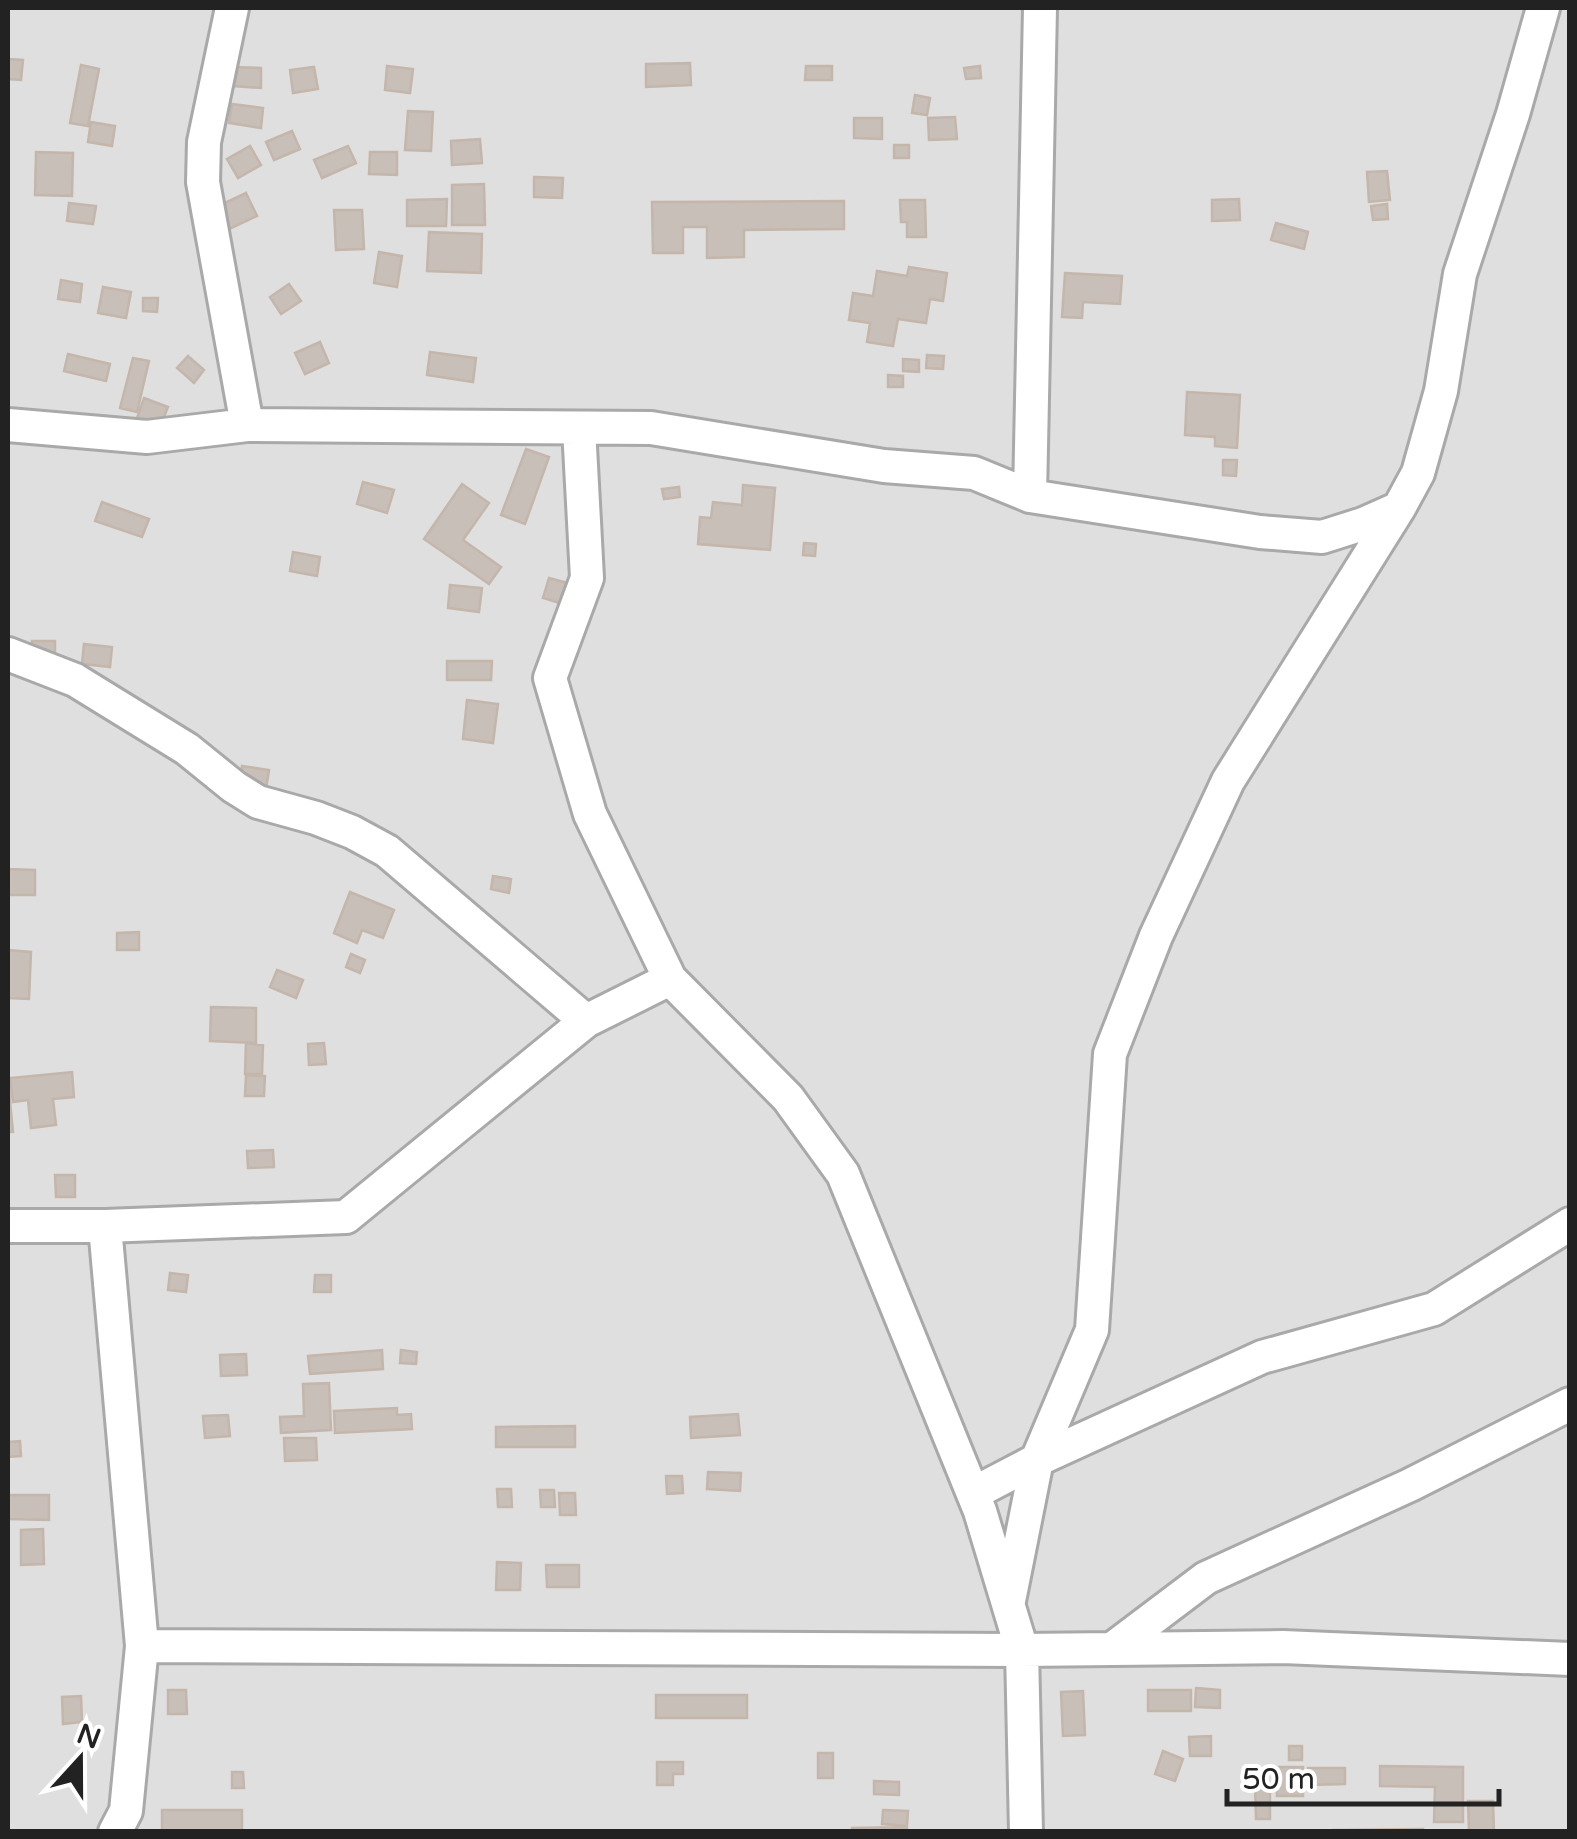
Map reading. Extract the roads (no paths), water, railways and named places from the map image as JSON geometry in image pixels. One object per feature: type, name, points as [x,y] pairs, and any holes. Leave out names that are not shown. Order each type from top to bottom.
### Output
[{"type":"street","points":[[232,8],[204,142],[203,182],[248,425]]},
{"type":"street","points":[[1030,496],[1040,8]]},
{"type":"street","points":[[1008,1605],[1037,1460],[1092,1330],[1110,1054],[1156,936],[1228,781],[1418,473],[1441,391],[1460,274],[1543,8]]},
{"type":"street","points":[[8,425],[147,436],[248,425],[651,428],[884,466],[974,473],[1030,496],[1260,532],[1322,537],[1399,508]]},
{"type":"street","points":[[579,428],[587,578],[550,678],[590,814],[670,979],[788,1098],[844,1174],[974,1493],[1022,1650],[1026,1832]]},
{"type":"street","points":[[8,654],[75,680],[186,749],[258,802],[352,832],[387,851],[586,1022]]},
{"type":"street","points":[[8,1226],[346,1217],[586,1022],[670,979]]},
{"type":"street","points":[[974,1493],[1262,1357],[1434,1309],[1570,1224]]},
{"type":"street","points":[[105,1226],[142,1646],[126,1810],[116,1832]]},
{"type":"street","points":[[1112,1649],[1206,1578],[1410,1484],[1570,1404]]},
{"type":"street","points":[[142,1646],[1022,1650],[1282,1647],[1570,1659]]}]
